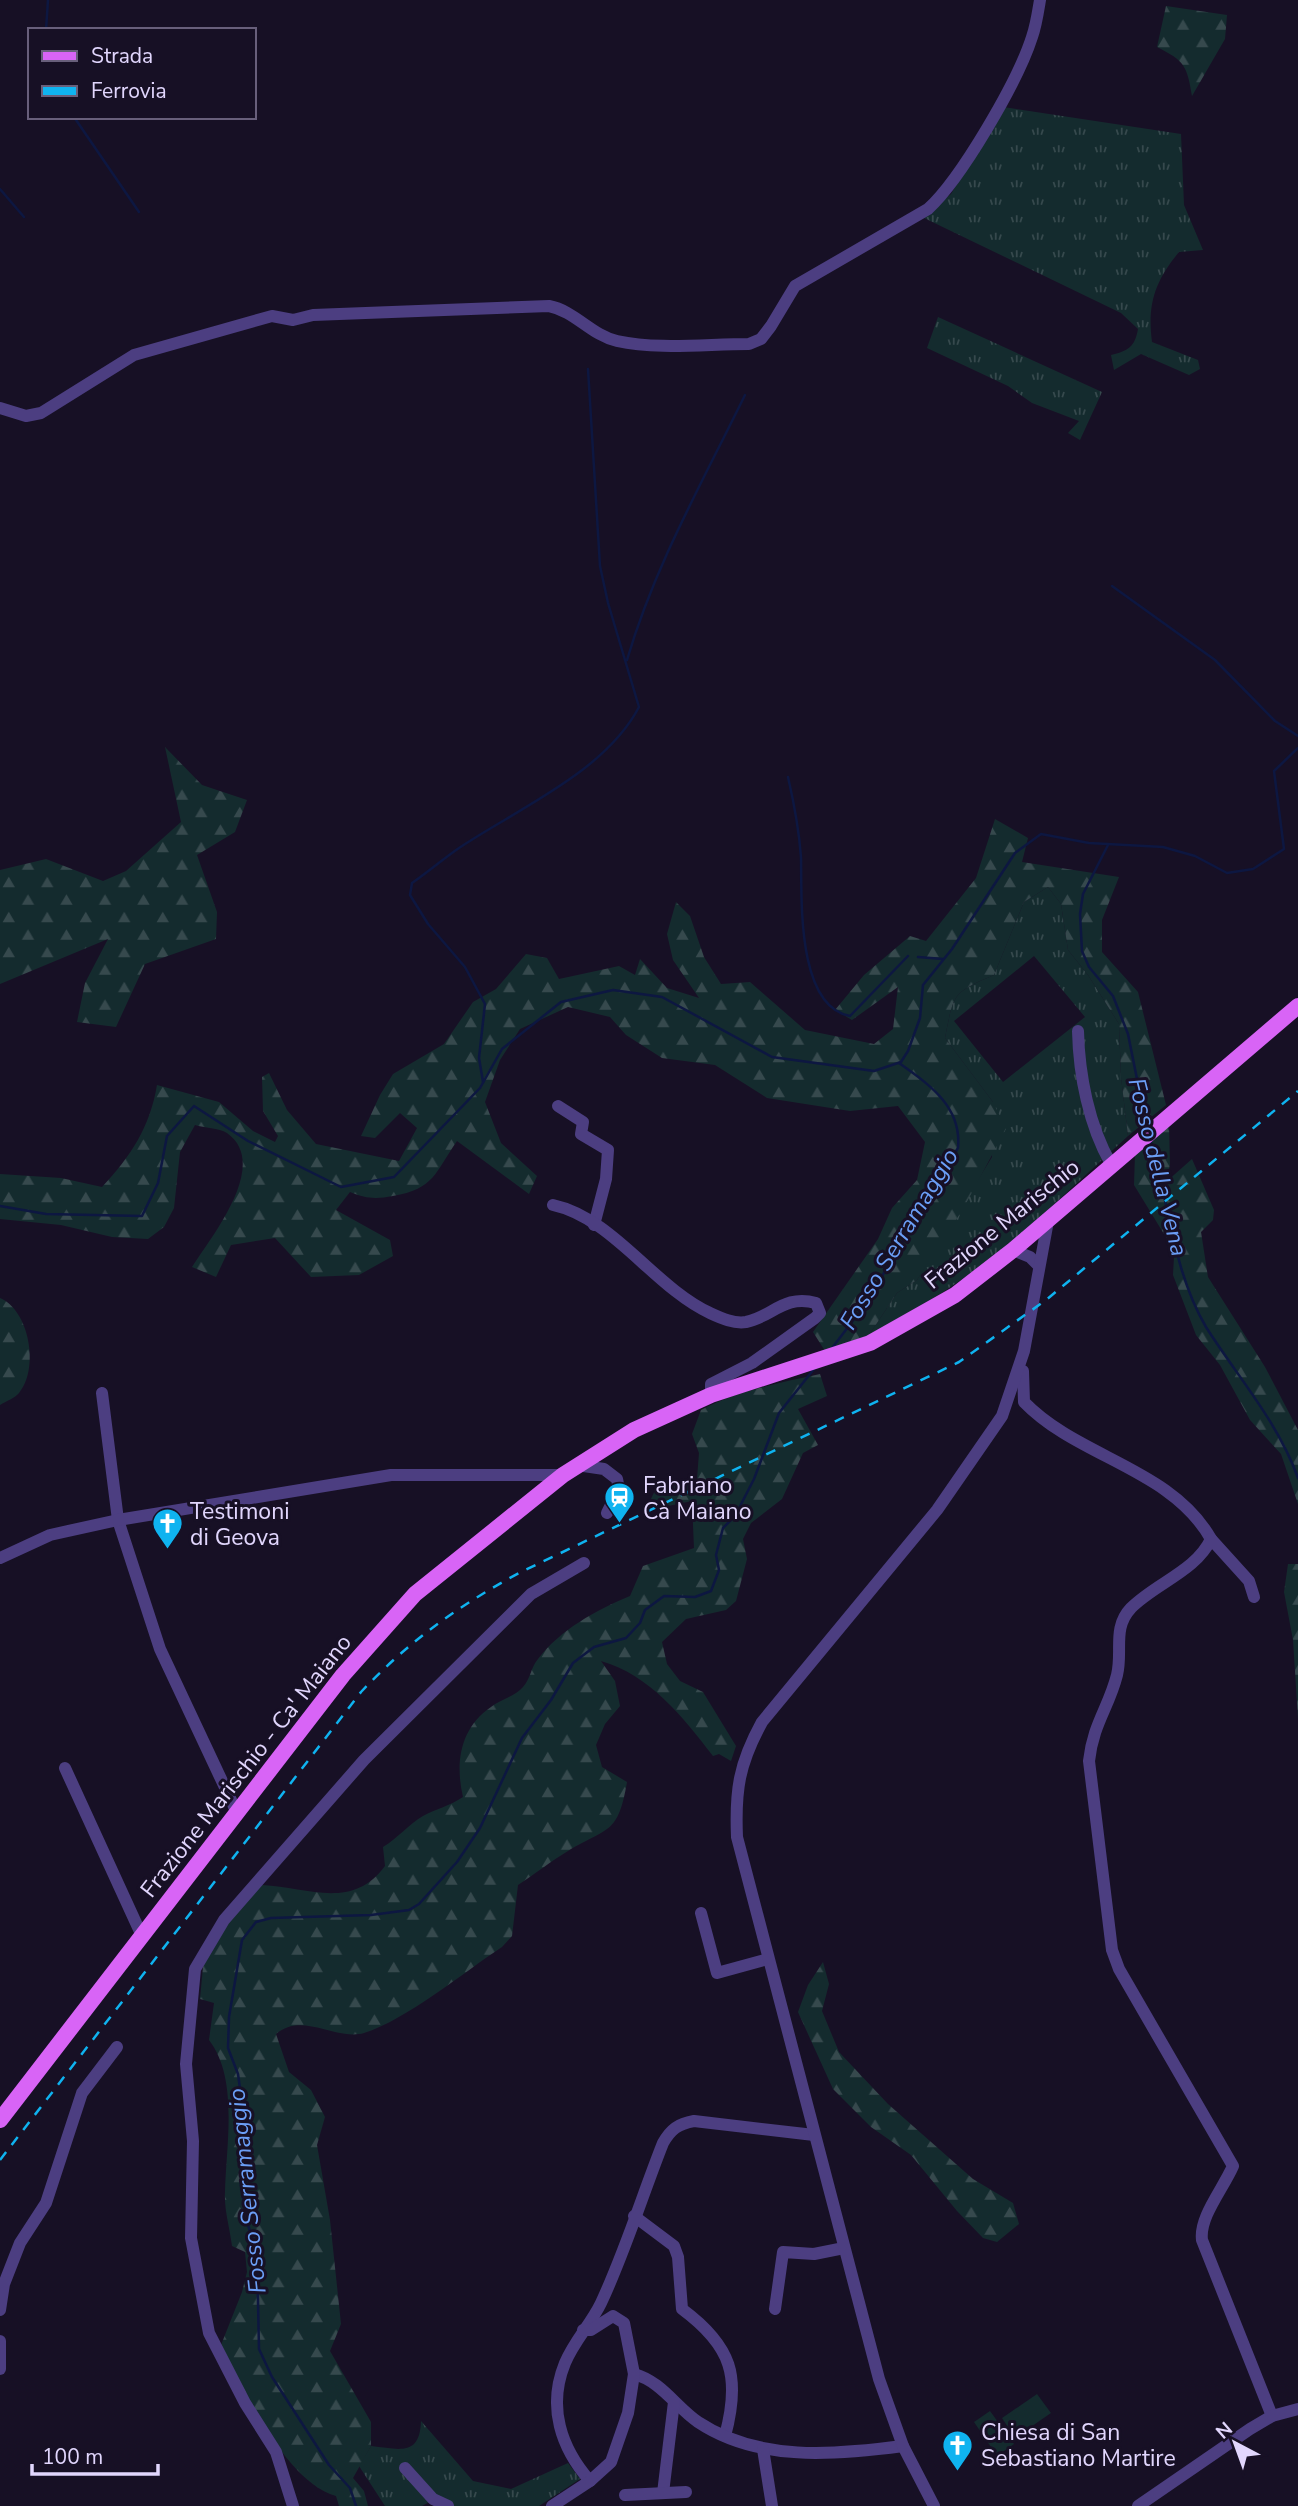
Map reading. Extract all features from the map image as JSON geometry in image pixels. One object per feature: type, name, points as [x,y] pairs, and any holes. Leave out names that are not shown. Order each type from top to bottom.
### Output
[{"type":"main road","name":"Frazione Marischio","points":[[563,1475],[634,1430],[711,1395],[870,1343],[937,1307],[1033,1234],[1150,1130],[1298,1006]]},
{"type":"main road","name":"Frazione Marischio - Ca' Maiano","points":[[0,2120],[380,1631],[415,1594],[563,1475]]},
{"type":"street","points":[[0,408],[26,415],[41,413],[134,355],[272,316],[293,320],[313,315],[549,306],[569,312],[602,336],[618,341],[749,344],[761,339],[795,286],[928,209],[941,197],[988,124],[1024,57],[1033,36],[1040,0]]},
{"type":"street","points":[[1078,1031],[1078,1049],[1091,1113],[1099,1143],[1111,1164]]},
{"type":"street","points":[[558,1106],[583,1122],[581,1134],[608,1150],[606,1179],[594,1224]]},
{"type":"street","points":[[553,1205],[565,1208],[594,1224],[691,1303],[734,1322],[746,1322],[790,1302],[808,1301],[820,1308],[815,1318],[752,1363],[710,1384],[711,1395]]},
{"type":"street","points":[[934,2506],[903,2446],[879,2379],[737,1837],[735,1797],[745,1753],[762,1722],[937,1510],[975,1459],[1002,1416],[1022,1360],[1048,1221]]},
{"type":"street","points":[[1033,1234],[1039,1250],[1039,1269]]},
{"type":"street","points":[[1013,1250],[1030,1256],[1039,1269]]},
{"type":"street","points":[[1022,1360],[1024,1402],[1062,1432],[1165,1489],[1202,1524],[1210,1539],[1249,1581],[1254,1597]]},
{"type":"street","points":[[102,1393],[118,1520],[160,1649],[237,1813]]},
{"type":"street","points":[[577,1465],[596,1466],[617,1479],[620,1489],[607,1513]]},
{"type":"street","points":[[0,1558],[50,1535],[118,1520],[391,1475],[563,1475]]},
{"type":"street","points":[[1210,1539],[1204,1553],[1194,1563],[1156,1588],[1123,1618],[1118,1634],[1117,1673],[1091,1736],[1089,1761],[1112,1950],[1119,1969],[1233,2165],[1223,2191],[1200,2226],[1202,2240],[1248,2349],[1272,2416]]},
{"type":"street","points":[[293,2506],[276,2452],[245,2403],[209,2333],[191,2238],[193,2141],[186,2064],[195,1969],[224,1920],[364,1760],[531,1594],[584,1563]]},
{"type":"street","points":[[65,1768],[142,1936]]},
{"type":"street","points":[[701,1913],[717,1973],[768,1959]]},
{"type":"street","points":[[0,2309],[4,2284],[20,2243],[46,2203],[82,2093],[117,2047]]},
{"type":"street","points":[[590,2481],[572,2460],[562,2441],[557,2402],[565,2363],[600,2304],[663,2143],[681,2123],[708,2122],[814,2134]]},
{"type":"street","points":[[634,2216],[674,2246],[678,2257],[682,2309],[722,2346],[731,2371],[734,2393],[724,2436]]},
{"type":"street","points":[[775,2308],[783,2252],[814,2254],[844,2248]]},
{"type":"street","points":[[552,2506],[590,2481],[611,2462],[628,2413],[635,2374],[630,2346],[619,2318],[607,2318],[591,2330],[583,2330]]},
{"type":"street","points":[[0,2341],[0,2369]]},
{"type":"street","points":[[635,2374],[654,2382],[696,2421],[724,2436],[763,2449],[808,2452],[903,2446]]},
{"type":"street","points":[[663,2493],[671,2409],[674,2402]]},
{"type":"street","points":[[1138,2506],[1272,2416],[1298,2409]]},
{"type":"street","points":[[763,2449],[772,2506]]},
{"type":"street","points":[[405,2468],[433,2499],[448,2506]]},
{"type":"street","points":[[625,2495],[686,2492]]},
{"type":"green space","points":[[1166,6],[1227,15],[1225,39],[1192,96],[1183,65],[1174,56],[1157,47]]},
{"type":"green space","points":[[1003,107],[1181,134],[1184,205],[1203,250],[1179,252],[1164,273],[1152,304],[1152,342],[1198,360],[1200,369],[1189,375],[1141,354],[1114,370],[1111,355],[1130,347],[1138,329],[1121,313],[922,217],[951,194]]},
{"type":"green space","points":[[938,317],[1102,392],[1080,440],[1068,433],[1079,421],[1032,403],[1008,386],[927,348]]},
{"type":"green space","points":[[165,747],[202,785],[247,800],[235,832],[197,855],[217,912],[216,939],[145,964],[116,1027],[77,1022],[85,983],[108,939],[0,984],[0,870],[46,859],[103,881],[126,871],[181,822]]},
{"type":"green space","points":[[995,819],[1028,838],[1022,862],[1119,877],[1102,920],[1102,952],[1138,992],[1166,1105],[1128,1136],[1121,1077],[1119,1024],[1088,975],[1068,950],[1061,904],[1048,887],[1024,902],[994,975],[970,986],[957,996],[945,1038],[993,1102],[1006,1129],[963,1209],[917,1280],[897,1293],[869,1335],[825,1351],[813,1332],[878,1239],[892,1208],[917,1180],[925,1142],[898,1106],[850,1111],[767,1098],[715,1065],[662,1058],[626,1035],[610,1017],[568,1007],[520,1029],[500,1060],[485,1102],[501,1143],[537,1176],[529,1194],[457,1141],[438,1171],[417,1189],[376,1198],[350,1192],[336,1210],[390,1240],[393,1256],[359,1275],[311,1277],[275,1238],[231,1245],[216,1277],[192,1267],[233,1200],[243,1163],[239,1146],[227,1133],[195,1125],[180,1152],[174,1208],[164,1227],[148,1239],[112,1237],[61,1225],[0,1219],[0,1174],[61,1178],[102,1187],[138,1140],[150,1114],[157,1085],[219,1102],[253,1131],[275,1142],[278,1136],[263,1111],[262,1077],[269,1073],[287,1110],[316,1144],[399,1161],[417,1128],[400,1113],[375,1138],[361,1136],[380,1095],[393,1074],[444,1044],[473,1002],[496,989],[526,954],[547,958],[559,979],[619,966],[635,975],[640,959],[667,988],[699,998],[673,960],[667,934],[676,902],[690,916],[704,957],[721,984],[750,982],[805,1030],[874,1044],[893,1029],[898,987],[852,1020],[835,1010],[864,975],[910,936],[926,941],[976,878]]},
{"type":"green space","points":[[1048,887],[1061,904],[1068,950],[1088,975],[1119,1024],[1121,1077],[1128,1136],[1001,1253],[940,1294],[869,1335],[897,1293],[917,1280],[992,1157],[993,1102],[945,1038],[957,996],[970,986],[994,975],[1024,902]],"holes":[[[1034,956],[1085,1017],[1003,1082],[954,1021]]]},
{"type":"green space","points":[[1169,1124],[1170,1165],[1166,1182],[1192,1159],[1214,1210],[1213,1220],[1201,1232],[1208,1277],[1265,1367],[1298,1430],[1298,1504],[1281,1454],[1250,1420],[1220,1365],[1196,1335],[1173,1275],[1174,1257],[1167,1239],[1134,1185],[1135,1154]]},
{"type":"green space","points":[[0,1298],[18,1314],[24,1327],[30,1355],[29,1369],[19,1393],[0,1405]]},
{"type":"green space","points":[[820,1374],[827,1396],[798,1409],[818,1445],[803,1453],[782,1499],[751,1523],[743,1539],[747,1559],[736,1601],[726,1610],[686,1619],[662,1642],[667,1664],[680,1681],[703,1692],[736,1746],[731,1761],[719,1754],[713,1756],[677,1712],[650,1687],[635,1676],[601,1661],[615,1681],[620,1706],[605,1724],[596,1745],[602,1767],[627,1782],[620,1812],[615,1821],[602,1833],[562,1855],[518,1885],[512,1936],[502,1947],[416,2007],[364,2033],[342,2033],[297,2025],[276,2034],[289,2072],[311,2090],[325,2117],[317,2145],[330,2220],[341,2324],[330,2351],[371,2422],[371,2446],[353,2478],[364,2491],[368,2506],[339,2506],[336,2496],[317,2487],[283,2454],[254,2408],[221,2345],[247,2272],[245,2252],[232,2246],[226,2213],[228,2093],[218,2056],[209,2040],[214,2003],[200,1999],[203,1967],[219,1931],[262,1885],[328,1893],[358,1888],[372,1880],[385,1866],[383,1847],[423,1816],[463,1797],[460,1759],[462,1747],[472,1725],[495,1704],[520,1690],[538,1659],[568,1630],[592,1614],[630,1596],[643,1566],[694,1548],[692,1501],[668,1506],[650,1501],[658,1484],[697,1479],[699,1453],[692,1434],[701,1410],[744,1393]]},
{"type":"green space","points":[[1288,1564],[1298,1564],[1298,1719],[1293,1640],[1284,1592]]},
{"type":"green space","points":[[823,1962],[829,1984],[822,2011],[839,2052],[888,2104],[973,2179],[1013,2203],[1019,2224],[997,2242],[983,2238],[911,2155],[871,2127],[833,2089],[798,2012],[808,1985]]},
{"type":"green space","points":[[1037,2394],[1051,2413],[1015,2438],[1002,2418]]},
{"type":"green space","points":[[990,2411],[1014,2444],[997,2456],[974,2422]]},
{"type":"green space","points":[[421,2421],[473,2481],[511,2489],[568,2463],[580,2479],[539,2506],[448,2506],[433,2500],[422,2506],[385,2506],[359,2466],[371,2446],[399,2449],[412,2446],[420,2433]]},
{"type":"waterway","points":[[46,28],[48,0]]},
{"type":"waterway","points":[[75,119],[139,212]]},
{"type":"waterway","points":[[0,189],[24,217]]},
{"type":"waterway","points":[[483,1082],[479,1058],[485,1004],[465,967],[428,924],[410,895],[412,883],[459,848],[582,770],[605,751],[624,730],[639,707],[608,603],[600,566],[588,369]]},
{"type":"waterway","points":[[627,660],[665,558],[745,395]]},
{"type":"waterway","points":[[1112,586],[1215,660],[1275,721],[1298,736]]},
{"type":"waterway","points":[[0,1206],[46,1214],[142,1216],[158,1183],[167,1136],[194,1106],[248,1141],[341,1187],[394,1177],[480,1088],[502,1049],[561,1002],[613,990],[662,997],[772,1057],[874,1071],[901,1062],[920,1018],[923,985],[952,949],[1015,853],[1041,834],[1089,843],[1163,847],[1195,856],[1227,873],[1253,869],[1284,849],[1274,771],[1298,748]]},
{"type":"waterway","points":[[788,777],[800,847],[806,948],[811,972],[820,993],[832,1008],[850,1016],[908,956]]},
{"type":"waterway","name":"Fosso della Vena","points":[[1108,845],[1083,894],[1080,914],[1082,951],[1089,967],[1113,996],[1128,1034],[1147,1129]]},
{"type":"waterway","points":[[918,957],[943,959]]},
{"type":"waterway","name":"Fosso Serramaggio","points":[[832,1348],[865,1305],[958,1148],[955,1121],[942,1098],[899,1063]]},
{"type":"waterway","name":"Fosso della Vena","points":[[1151,1142],[1179,1260],[1195,1305],[1206,1327],[1280,1438],[1298,1478]]},
{"type":"waterway","name":"Fosso Serramaggio","points":[[356,2506],[350,2488],[329,2465],[272,2377],[259,2349],[257,2253],[248,2225],[241,2186],[242,2103],[238,2074],[228,2048],[229,2017],[242,1940],[256,1922],[271,1918],[371,1915],[409,1910],[419,1904],[457,1862],[480,1828],[522,1738],[551,1700],[573,1663],[594,1647],[626,1638],[640,1623],[645,1610],[664,1596],[695,1597],[711,1591],[719,1570],[716,1555],[723,1528],[735,1516],[754,1479],[779,1413],[814,1369]]},
{"type":"railway","points":[[0,2160],[361,1692],[416,1641],[475,1598],[519,1573],[959,1362],[1046,1300],[1298,1091]]},
{"type":"place","name":"Fabriano Cà Maiano","points":[[620,1525]]},
{"type":"place","name":"Testimoni di Geova","points":[[167,1551]]},
{"type":"place","name":"Chiesa di San Sebastiano Martire","points":[[958,2472]]}]
